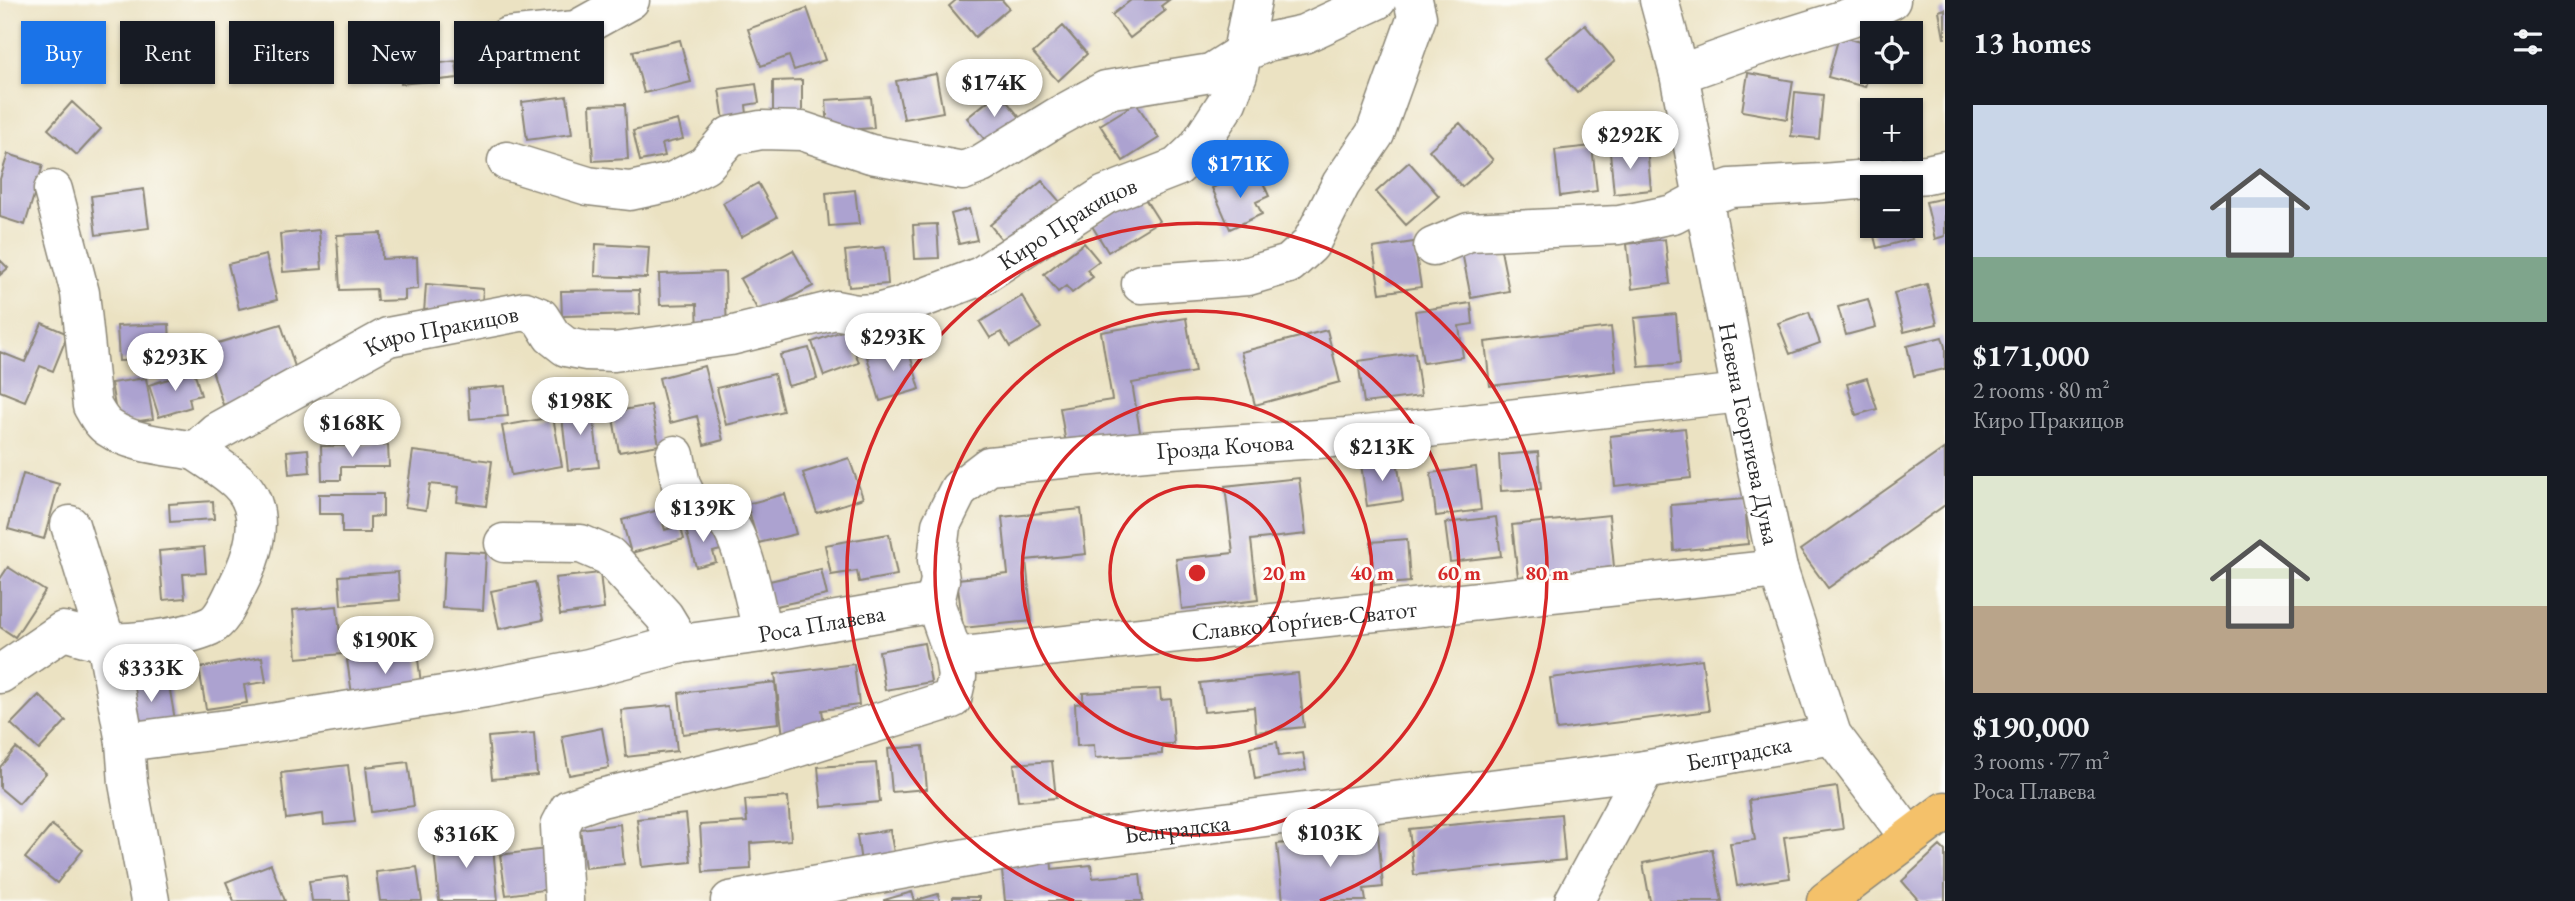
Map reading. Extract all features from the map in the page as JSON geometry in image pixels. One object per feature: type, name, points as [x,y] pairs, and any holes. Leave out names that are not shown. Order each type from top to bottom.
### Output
[{"type":"main road","points":[[1826,901],[1945,811]]},
{"type":"street","points":[[592,21],[630,0]]},
{"type":"street","points":[[1241,54],[1252,0]]},
{"type":"street","points":[[507,161],[588,186],[629,191],[672,182],[705,165],[730,136],[761,130],[802,131],[872,154],[963,171],[981,164],[1106,90],[1211,73],[1241,54],[1268,42],[1304,34],[1377,0]]},
{"type":"street","points":[[1142,284],[1248,276],[1289,264],[1310,245],[1341,184],[1375,134],[1417,17],[1413,0]]},
{"type":"street","name":"Невена Георгиева Дуња","points":[[1659,0],[1679,74],[1741,393],[1779,569],[1803,651],[1832,735],[1909,837]]},
{"type":"street","points":[[1679,74],[1864,13],[1891,0]]},
{"type":"street","name":"Киро Пракицов","points":[[205,442],[388,337],[525,311],[540,317],[552,336],[566,346],[587,351],[614,352],[730,336],[835,310],[856,314],[877,313],[900,307],[981,276],[1105,195],[1177,167],[1196,148],[1227,102],[1238,74],[1241,54]]},
{"type":"street","points":[[1433,247],[1469,232],[1619,225],[1674,215],[1703,198],[1731,188],[1823,183],[1945,170]]},
{"type":"street","points":[[0,674],[63,631],[106,642],[175,636],[213,625],[223,613],[245,572],[256,535],[251,502],[241,485],[205,442],[131,438],[109,429],[92,406],[80,293],[53,190]]},
{"type":"street","name":"Грозда Кочова","points":[[935,603],[940,579],[937,559],[942,525],[960,489],[989,466],[1156,450],[1347,437],[1741,393]]},
{"type":"street","points":[[675,454],[681,485],[691,506],[709,507],[727,520],[737,541],[751,586],[762,633]]},
{"type":"street","points":[[71,525],[106,642],[150,901]]},
{"type":"street","points":[[504,543],[581,544],[609,556],[664,615],[681,644]]},
{"type":"street","name":"Славко Ѓорѓиев-Сватот","points":[[954,657],[1779,569]]},
{"type":"street","points":[[564,901],[560,826],[569,808],[761,759],[952,699],[957,677],[954,657],[935,603]]},
{"type":"street","name":"Роса Плавева","points":[[125,742],[486,688],[589,668],[681,644],[935,603]]},
{"type":"street","name":"Белградска","points":[[730,901],[1038,845],[1645,770],[1832,735]]},
{"type":"street","points":[[1574,901],[1645,770]]},
{"type":"building","points":[[956,0],[1002,0],[1009,8],[975,37],[949,6]]},
{"type":"building","points":[[1131,0],[1169,0],[1161,6],[1165,11],[1130,38],[1112,15]]},
{"type":"building","points":[[807,8],[825,60],[794,70],[789,56],[761,66],[748,29]]},
{"type":"building","points":[[1945,9],[1945,38],[1944,38],[1939,11]]},
{"type":"building","points":[[1585,25],[1615,61],[1577,93],[1546,57]]},
{"type":"building","points":[[1063,26],[1087,54],[1058,81],[1033,53]]},
{"type":"building","points":[[1839,36],[1860,42],[1860,84],[1866,84],[1865,87],[1828,77]]},
{"type":"building","points":[[680,40],[691,82],[644,93],[633,51]]},
{"type":"building","points":[[454,61],[454,78],[440,80],[440,63]]},
{"type":"building","points":[[1748,73],[1793,81],[1787,119],[1742,111]]},
{"type":"building","points":[[936,74],[943,112],[904,119],[896,81]]},
{"type":"building","points":[[802,80],[802,118],[773,118],[773,81]]},
{"type":"building","points":[[756,84],[759,103],[746,105],[748,124],[725,127],[719,89]]},
{"type":"building","points":[[999,92],[1022,120],[990,146],[967,118]]},
{"type":"building","points":[[1795,92],[1823,95],[1819,139],[1791,136]]},
{"type":"building","points":[[567,96],[572,134],[527,140],[522,102]]},
{"type":"building","points":[[871,97],[874,128],[828,131],[826,100]]},
{"type":"building","points":[[72,102],[101,129],[77,155],[48,129]]},
{"type":"building","points":[[1136,103],[1159,138],[1123,161],[1100,125]]},
{"type":"building","points":[[625,104],[628,159],[593,161],[590,105]]},
{"type":"building","points":[[678,120],[683,139],[662,144],[665,156],[640,161],[633,131]]},
{"type":"building","points":[[1460,123],[1493,160],[1462,187],[1429,150]]},
{"type":"building","points":[[1592,146],[1597,191],[1560,196],[1555,150]]},
{"type":"building","points":[[1647,148],[1651,190],[1614,194],[1610,152]]},
{"type":"building","points":[[8,154],[43,165],[25,225],[0,217],[0,179]]},
{"type":"building","points":[[1409,162],[1439,196],[1406,225],[1376,192]]},
{"type":"building","points":[[1237,176],[1242,186],[1261,178],[1269,196],[1256,202],[1262,214],[1230,229],[1212,188]]},
{"type":"building","points":[[1042,181],[1061,203],[1007,246],[990,225]]},
{"type":"building","points":[[758,183],[777,217],[741,237],[723,203]]},
{"type":"building","points":[[144,189],[149,228],[96,235],[91,196]]},
{"type":"building","points":[[855,190],[859,224],[829,226],[826,193]]},
{"type":"building","points":[[1142,194],[1159,221],[1108,252],[1092,226]]},
{"type":"building","points":[[1945,198],[1945,236],[1935,239],[1926,202]]},
{"type":"building","points":[[969,209],[977,240],[959,244],[951,214]]},
{"type":"building","points":[[937,224],[939,258],[915,259],[913,225]]},
{"type":"building","points":[[319,230],[322,269],[283,272],[280,234]]},
{"type":"building","points":[[381,233],[382,259],[417,257],[418,289],[405,290],[405,300],[377,301],[376,289],[340,290],[337,235]]},
{"type":"building","points":[[1874,238],[1912,239],[1877,248]]},
{"type":"building","points":[[1665,239],[1670,284],[1632,289],[1627,244]]},
{"type":"building","points":[[1414,242],[1421,287],[1380,293],[1373,248]]},
{"type":"building","points":[[1084,243],[1099,261],[1087,270],[1093,277],[1072,293],[1066,286],[1058,292],[1044,274]]},
{"type":"building","points":[[596,244],[649,247],[647,278],[595,276]]},
{"type":"building","points":[[1500,245],[1509,291],[1471,298],[1462,252]]},
{"type":"building","points":[[885,247],[888,284],[849,287],[845,251]]},
{"type":"building","points":[[793,250],[813,286],[760,314],[740,279]]},
{"type":"building","points":[[266,255],[277,300],[239,309],[228,264]]},
{"type":"building","points":[[0,260],[8,268],[0,275]]},
{"type":"building","points":[[725,272],[727,333],[698,334],[697,304],[660,305],[659,274]]},
{"type":"building","points":[[426,284],[483,289],[481,318],[424,313]]},
{"type":"building","points":[[1927,284],[1937,324],[1904,332],[1894,293]]},
{"type":"building","points":[[639,290],[640,314],[562,316],[561,291]]},
{"type":"building","points":[[1022,296],[1041,328],[1010,347],[1001,332],[990,338],[980,322]]},
{"type":"building","points":[[1868,299],[1876,327],[1846,335],[1838,307]]},
{"type":"building","points":[[1471,303],[1473,324],[1459,326],[1463,357],[1423,363],[1415,311]]},
{"type":"building","points":[[1809,312],[1820,343],[1790,354],[1778,323]]},
{"type":"building","points":[[1676,314],[1680,364],[1639,367],[1634,318]]},
{"type":"building","points":[[1186,318],[1195,372],[1132,383],[1141,438],[1067,450],[1060,408],[1112,400],[1101,332]]},
{"type":"building","points":[[42,323],[68,334],[53,371],[40,366],[25,401],[0,391],[0,352],[25,362]]},
{"type":"building","points":[[169,324],[171,359],[119,361],[117,326]]},
{"type":"building","points":[[281,324],[297,373],[267,391],[223,405],[205,347]]},
{"type":"building","points":[[1611,327],[1616,371],[1490,386],[1485,342]]},
{"type":"building","points":[[847,329],[859,363],[824,376],[812,342]]},
{"type":"building","points":[[1327,330],[1340,382],[1255,405],[1241,352]]},
{"type":"building","points":[[1942,337],[1945,369],[1914,376],[1907,346]]},
{"type":"building","points":[[907,345],[920,389],[880,401],[867,357]]},
{"type":"building","points":[[809,348],[817,379],[788,386],[780,355]]},
{"type":"building","points":[[1415,353],[1421,396],[1364,403],[1358,361]]},
{"type":"building","points":[[704,366],[723,440],[704,445],[697,416],[670,423],[659,378]]},
{"type":"building","points":[[194,371],[201,395],[189,398],[191,407],[159,417],[149,385]]},
{"type":"building","points":[[774,374],[783,411],[726,425],[717,388]]},
{"type":"building","points":[[146,378],[153,419],[118,424],[111,383]]},
{"type":"building","points":[[1867,378],[1877,409],[1856,415],[1847,384]]},
{"type":"building","points":[[505,386],[508,416],[470,419],[468,389]]},
{"type":"building","points":[[592,405],[599,467],[568,470],[561,408]]},
{"type":"building","points":[[651,405],[659,445],[619,452],[612,412]]},
{"type":"building","points":[[553,417],[562,466],[511,475],[502,426]]},
{"type":"building","points":[[1685,428],[1691,478],[1615,486],[1610,436]]},
{"type":"building","points":[[388,445],[389,467],[341,467],[341,480],[322,480],[321,446]]},
{"type":"building","points":[[1945,448],[1945,505],[1828,588],[1800,550]]},
{"type":"building","points":[[308,449],[310,472],[289,474],[287,451]]},
{"type":"building","points":[[413,451],[492,461],[486,506],[457,502],[459,487],[430,484],[426,510],[405,507]]},
{"type":"building","points":[[1538,452],[1541,489],[1501,491],[1499,455]]},
{"type":"building","points":[[849,458],[863,498],[817,513],[803,473]]},
{"type":"building","points":[[1397,460],[1403,501],[1367,506],[1361,464]]},
{"type":"building","points":[[1476,467],[1481,510],[1436,516],[1431,473]]},
{"type":"building","points":[[23,474],[59,484],[44,539],[8,529]]},
{"type":"building","points":[[1299,478],[1306,534],[1251,540],[1258,600],[1182,609],[1176,559],[1233,553],[1225,486]]},
{"type":"building","points":[[319,494],[383,494],[383,516],[370,517],[370,533],[342,533],[342,514],[319,514]]},
{"type":"building","points":[[785,494],[796,534],[758,543],[747,504]]},
{"type":"building","points":[[1745,499],[1748,544],[1674,551],[1671,505]]},
{"type":"building","points":[[213,501],[214,519],[170,522],[169,504]]},
{"type":"building","points":[[1081,509],[1086,554],[1026,560],[1032,621],[963,628],[957,579],[1008,574],[1002,517]]},
{"type":"building","points":[[659,510],[665,530],[680,525],[684,539],[631,553],[622,520]]},
{"type":"building","points":[[1609,515],[1614,567],[1518,577],[1512,525]]},
{"type":"building","points":[[1496,517],[1501,556],[1450,562],[1445,523]]},
{"type":"building","points":[[684,522],[709,527],[728,548],[713,552],[716,562],[696,567]]},
{"type":"building","points":[[889,534],[897,575],[859,582],[857,571],[831,575],[825,545]]},
{"type":"building","points":[[1407,539],[1410,582],[1374,585],[1371,542]]},
{"type":"building","points":[[204,547],[206,573],[183,574],[185,598],[163,600],[159,551]]},
{"type":"building","points":[[445,551],[486,553],[483,610],[442,608]]},
{"type":"building","points":[[8,567],[45,591],[15,637],[0,627],[0,579]]},
{"type":"building","points":[[821,569],[827,595],[767,608],[761,583]]},
{"type":"building","points":[[398,572],[400,600],[341,605],[339,576]]},
{"type":"building","points":[[600,573],[604,609],[560,615],[555,578]]},
{"type":"building","points":[[535,582],[543,620],[499,629],[491,591]]},
{"type":"building","points":[[337,606],[342,654],[297,658],[293,610]]},
{"type":"building","points":[[924,643],[931,682],[885,690],[879,651]]},
{"type":"building","points":[[417,651],[422,692],[353,701],[347,660]]},
{"type":"building","points":[[262,657],[266,682],[244,685],[247,703],[206,709],[199,668]]},
{"type":"building","points":[[1702,659],[1709,711],[1557,730],[1550,678]]},
{"type":"building","points":[[854,664],[859,705],[822,710],[825,731],[783,736],[775,674]]},
{"type":"building","points":[[1298,673],[1304,727],[1256,732],[1254,707],[1204,712],[1200,683]]},
{"type":"building","points":[[168,679],[175,720],[134,728],[127,687]]},
{"type":"building","points":[[775,682],[779,723],[683,734],[679,693]]},
{"type":"building","points":[[1160,689],[1161,700],[1171,699],[1174,744],[1162,744],[1162,754],[1095,758],[1094,745],[1077,746],[1075,704],[1083,703],[1083,693]]},
{"type":"building","points":[[39,695],[66,721],[39,750],[11,724]]},
{"type":"building","points":[[672,705],[677,751],[626,757],[621,710]]},
{"type":"building","points":[[602,728],[609,768],[569,775],[562,736]]},
{"type":"building","points":[[534,733],[537,775],[492,779],[488,737]]},
{"type":"building","points":[[1277,742],[1279,756],[1303,753],[1306,770],[1255,779],[1250,747]]},
{"type":"building","points":[[923,746],[927,789],[892,792],[888,749]]},
{"type":"building","points":[[16,748],[46,773],[19,804],[0,788],[0,767]]},
{"type":"building","points":[[1052,761],[1056,798],[1018,801],[1014,764]]},
{"type":"building","points":[[408,762],[414,806],[371,812],[366,767]]},
{"type":"building","points":[[876,763],[880,802],[822,807],[818,767]]},
{"type":"building","points":[[348,765],[355,822],[324,825],[323,814],[286,819],[281,773]]},
{"type":"building","points":[[1837,787],[1843,829],[1784,837],[1790,878],[1737,886],[1730,843],[1755,840],[1749,800]]},
{"type":"building","points":[[788,797],[791,840],[750,843],[751,869],[703,872],[700,825],[747,822],[745,800]]},
{"type":"building","points":[[686,814],[691,862],[642,867],[637,819]]},
{"type":"building","points":[[1561,814],[1565,860],[1414,875],[1409,829]]},
{"type":"building","points":[[620,824],[624,864],[585,868],[580,829]]},
{"type":"building","points":[[52,825],[83,850],[57,883],[25,858]]},
{"type":"building","points":[[890,830],[896,864],[862,869],[857,835]]},
{"type":"building","points":[[1378,834],[1383,887],[1364,889],[1366,901],[1283,901],[1277,844]]},
{"type":"building","points":[[492,836],[498,901],[439,901],[433,841]]},
{"type":"building","points":[[1940,846],[1945,851],[1945,901],[1919,901],[1902,881]]},
{"type":"building","points":[[545,849],[551,889],[506,895],[500,855]]},
{"type":"building","points":[[1712,849],[1722,901],[1650,901],[1643,863]]},
{"type":"building","points":[[1051,856],[1052,869],[1091,865],[1093,878],[1140,874],[1143,901],[1005,901],[1001,861]]},
{"type":"building","points":[[271,864],[285,901],[234,901],[226,882]]},
{"type":"building","points":[[417,867],[422,901],[380,901],[376,872]]},
{"type":"building","points":[[347,876],[350,901],[312,901],[309,881]]},
{"type":"building","points":[[912,892],[915,901],[884,901],[884,900]]},
{"type":"building","points":[[938,894],[940,901],[917,901],[917,900]]},
{"type":"building","points":[[953,897],[979,897],[979,901],[953,901]]}]
